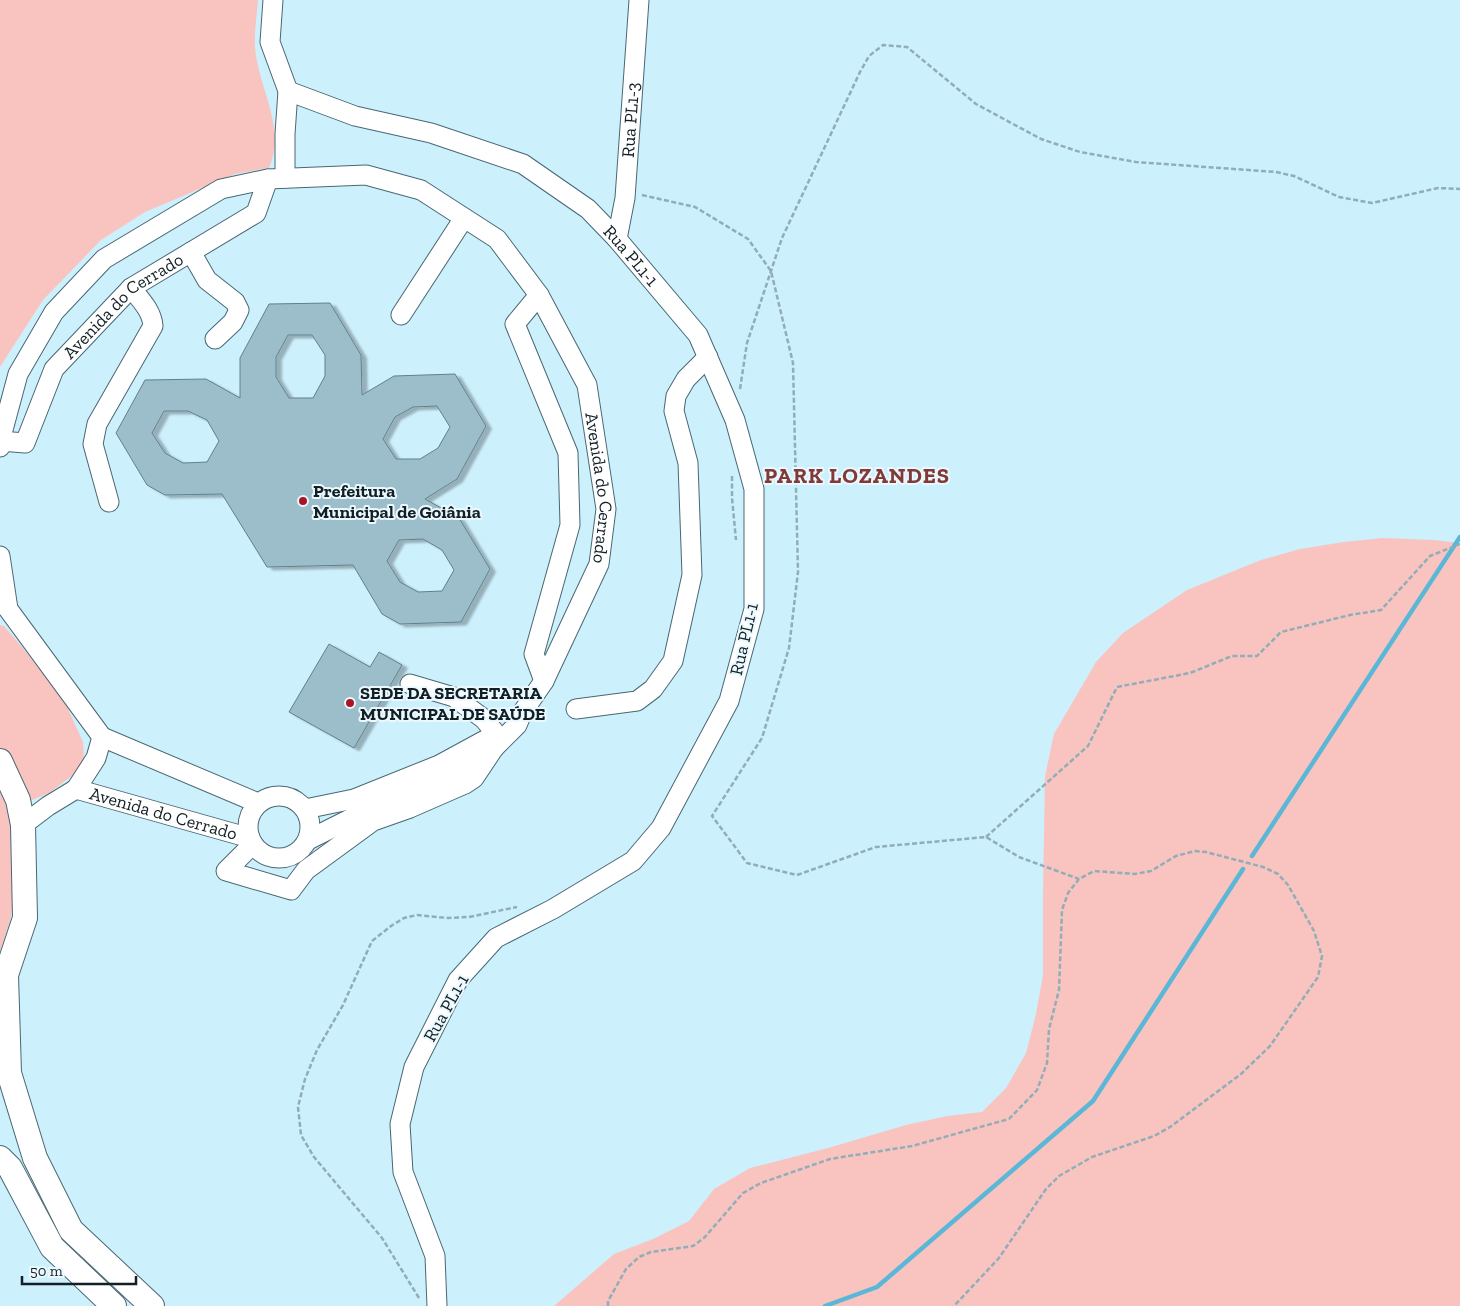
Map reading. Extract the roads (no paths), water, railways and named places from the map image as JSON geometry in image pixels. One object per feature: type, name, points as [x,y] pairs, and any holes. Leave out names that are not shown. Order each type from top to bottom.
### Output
[{"type":"main road","points":[[0,761],[18,800],[23,825],[25,918],[3,980],[9,1073],[35,1158],[71,1230],[152,1306]]},
{"type":"main road","points":[[0,1158],[10,1168],[52,1247],[114,1306]]},
{"type":"street","points":[[273,0],[270,42],[288,91],[285,134],[277,178]]},
{"type":"street","name":"Rua PL1-3","points":[[617,239],[626,192],[639,0]]},
{"type":"street","name":"Rua PL1-1","points":[[288,91],[355,116],[431,133],[523,164],[588,209],[617,239],[698,335],[736,420],[754,489],[754,609],[729,701],[661,828],[633,861],[553,909],[496,938],[458,980],[414,1067],[400,1124],[403,1172],[435,1256],[437,1306]]},
{"type":"street","name":"Avenida do Cerrado","points":[[0,448],[0,441],[18,374],[54,312],[104,259],[221,189],[277,178],[366,175],[421,190],[497,239],[539,295],[587,385],[606,509],[599,564],[544,681],[522,713],[517,725],[445,778],[363,811],[308,840]]},
{"type":"street","name":"Avenida do Cerrado","points":[[0,441],[26,443],[54,369],[131,288],[256,213],[277,178]]},
{"type":"street","points":[[400,315],[464,218]]},
{"type":"street","points":[[191,252],[207,280],[234,302],[239,310],[233,322],[215,339]]},
{"type":"street","points":[[109,502],[93,444],[97,424],[152,326],[150,313],[131,288]]},
{"type":"street","name":"Avenida do Cerrado","points":[[539,295],[514,324],[568,452],[570,525],[534,654],[544,681]]},
{"type":"street","points":[[576,709],[637,701],[652,690],[673,661],[692,575],[688,463],[674,411],[676,396],[686,379],[708,358]]},
{"type":"street","points":[[0,556],[4,610],[102,737],[258,803]]},
{"type":"street","points":[[410,684],[454,697],[484,718],[495,741]]},
{"type":"street","name":"Avenida do Cerrado","points":[[23,825],[48,806],[76,789],[96,758],[102,737]]},
{"type":"street","name":"Avenida do Cerrado","points":[[76,789],[251,841]]},
{"type":"street","points":[[277,796],[288,797],[297,801],[305,809],[309,818],[308,840],[301,849],[292,855],[281,858],[270,856],[260,852],[251,841],[248,829],[249,819],[258,803],[267,798],[277,796]]},
{"type":"street","name":"Avenida do Cerrado","points":[[305,809],[363,811]]},
{"type":"street","points":[[251,841],[226,871],[291,890],[306,870],[363,811]]},
{"type":"waterway","points":[[1252,856],[1460,537]]},
{"type":"waterway","points":[[825,1306],[877,1287],[1093,1101],[1243,869]]},
{"type":"place","name":"Prefeitura Municipal de Goiânia","points":[[303,501]]},
{"type":"place","name":"SEDE DA SECRETARIA MUNICIPAL DE SAÚDE","points":[[350,703]]},
{"type":"district","name":"PARK LOZANDES","points":[[857,475]]}]
